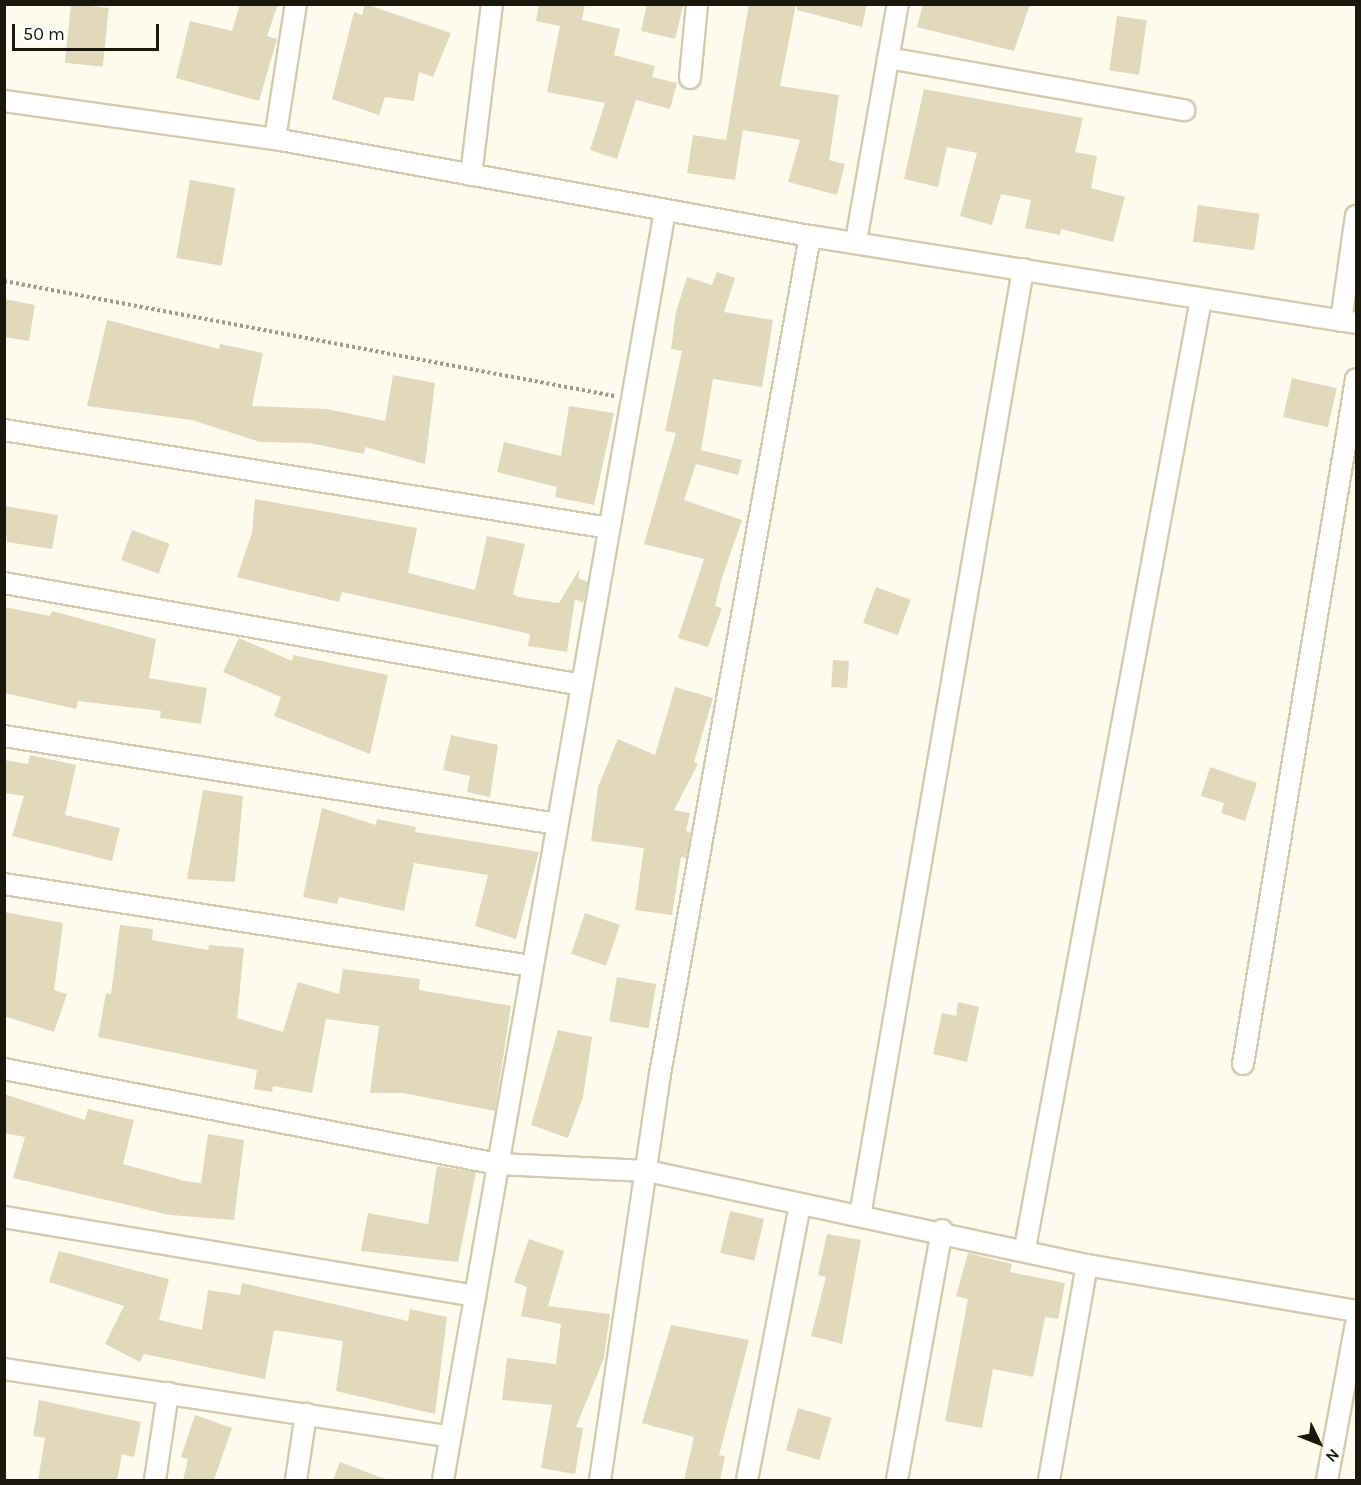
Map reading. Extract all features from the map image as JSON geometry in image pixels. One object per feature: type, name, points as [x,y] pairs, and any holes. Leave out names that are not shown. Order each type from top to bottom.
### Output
[{"type":"street","points":[[275,139],[296,4]]},
{"type":"street","points":[[471,175],[492,4]]},
{"type":"street","points":[[690,78],[697,4]]},
{"type":"street","points":[[856,241],[898,4]]},
{"type":"street","points":[[888,58],[1184,110]]},
{"type":"street","points":[[4,101],[275,139],[810,236],[856,241],[1349,322],[1356,216]]},
{"type":"street","points":[[443,1480],[531,966],[665,210]]},
{"type":"street","points":[[600,1480],[648,1171],[660,1074],[810,236]]},
{"type":"street","points":[[860,1216],[1023,269]]},
{"type":"street","points":[[1026,1248],[1201,299]]},
{"type":"street","points":[[1244,1064],[1356,379]]},
{"type":"street","points":[[4,430],[609,528]]},
{"type":"street","points":[[4,583],[582,685]]},
{"type":"street","points":[[4,736],[557,824]]},
{"type":"street","points":[[4,884],[531,966]]},
{"type":"street","points":[[4,1069],[498,1164],[648,1171],[800,1205],[942,1230],[1026,1248],[1087,1265],[1356,1311]]},
{"type":"street","points":[[747,1480],[800,1205]]},
{"type":"street","points":[[4,1217],[475,1296]]},
{"type":"street","points":[[897,1480],[942,1230]]},
{"type":"street","points":[[1049,1480],[1087,1265]]},
{"type":"street","points":[[1327,1480],[1356,1324]]},
{"type":"street","points":[[4,1369],[449,1436]]},
{"type":"street","points":[[155,1480],[168,1393]]},
{"type":"street","points":[[296,1480],[306,1414]]},
{"type":"path","points":[[4,281],[633,400]]},
{"type":"building","points":[[71,4],[109,8],[103,67],[65,63]]},
{"type":"building","points":[[240,4],[278,4],[267,36],[277,39],[259,101],[176,78],[190,21],[232,31]]},
{"type":"building","points":[[365,4],[451,33],[433,77],[419,72],[414,101],[385,97],[379,115],[332,99],[354,12],[362,15]]},
{"type":"building","points":[[539,4],[585,4],[582,20],[620,29],[614,55],[655,66],[652,77],[677,83],[670,109],[636,100],[617,159],[590,150],[605,103],[547,92],[560,26],[536,21]]},
{"type":"building","points":[[647,4],[683,6],[675,39],[641,31]]},
{"type":"building","points":[[749,4],[796,4],[780,86],[839,95],[829,160],[845,164],[837,195],[788,182],[800,140],[743,130],[735,180],[687,173],[693,135],[726,140]]},
{"type":"building","points":[[797,4],[867,4],[862,27],[797,10]]},
{"type":"building","points":[[923,4],[1030,4],[1014,51],[917,27]]},
{"type":"building","points":[[1117,16],[1147,20],[1139,75],[1109,70]]},
{"type":"building","points":[[924,89],[1083,118],[1075,152],[1097,156],[1091,188],[1125,197],[1113,242],[1061,229],[1060,235],[1025,228],[1031,200],[1001,194],[992,225],[960,216],[977,153],[947,147],[938,187],[904,179]]},
{"type":"building","points":[[190,180],[235,188],[222,266],[176,258]]},
{"type":"building","points":[[1198,205],[1259,214],[1254,250],[1193,242]]},
{"type":"building","points":[[717,272],[735,278],[724,312],[773,320],[762,387],[713,379],[701,450],[742,460],[738,475],[696,464],[684,500],[742,520],[722,578],[715,606],[722,608],[708,647],[678,638],[704,559],[644,544],[676,433],[665,431],[682,351],[671,349],[676,312],[687,277],[712,285]]},
{"type":"building","points":[[4,299],[35,305],[29,341],[4,337]]},
{"type":"building","points":[[107,320],[219,349],[220,344],[263,353],[252,406],[327,409],[385,421],[393,375],[435,383],[425,464],[365,447],[364,454],[309,443],[260,442],[192,420],[87,406]]},
{"type":"building","points":[[1292,378],[1337,388],[1328,427],[1283,417]]},
{"type":"building","points":[[569,406],[614,413],[594,505],[555,497],[557,487],[497,472],[504,442],[561,456]]},
{"type":"building","points":[[255,499],[417,528],[408,573],[475,590],[487,536],[525,544],[513,594],[518,597],[559,603],[580,568],[578,578],[588,582],[583,603],[575,599],[567,652],[528,646],[530,634],[342,592],[339,602],[237,577],[252,533]]},
{"type":"building","points":[[4,506],[58,515],[52,549],[7,542]]},
{"type":"building","points":[[132,530],[170,544],[159,574],[121,560]]},
{"type":"building","points":[[876,587],[911,600],[898,635],[863,623]]},
{"type":"building","points":[[4,607],[50,616],[52,611],[156,639],[149,678],[207,688],[201,724],[160,718],[161,711],[78,701],[76,709],[4,693]]},
{"type":"building","points":[[239,638],[292,661],[293,655],[388,675],[370,754],[274,716],[281,697],[223,672]]},
{"type":"building","points":[[833,660],[849,661],[847,688],[831,687]]},
{"type":"building","points":[[675,687],[713,698],[694,762],[698,764],[674,810],[690,813],[686,831],[691,832],[686,858],[681,857],[672,915],[635,910],[644,848],[591,841],[598,787],[618,739],[655,755]]},
{"type":"building","points":[[451,735],[498,745],[490,797],[467,792],[470,776],[443,770]]},
{"type":"building","points":[[30,755],[76,765],[65,815],[120,828],[112,861],[12,836],[24,796],[4,793],[4,760],[28,764]]},
{"type":"building","points":[[1210,767],[1257,783],[1245,821],[1221,813],[1224,803],[1201,796]]},
{"type":"building","points":[[203,790],[243,796],[235,882],[187,879]]},
{"type":"building","points":[[322,808],[376,825],[377,819],[416,827],[415,832],[539,852],[516,939],[475,926],[488,875],[414,863],[404,911],[339,897],[337,904],[303,897]]},
{"type":"building","points":[[4,912],[63,923],[54,990],[67,994],[54,1032],[4,1016]]},
{"type":"building","points":[[585,913],[620,925],[606,966],[571,954]]},
{"type":"building","points":[[120,925],[153,929],[152,940],[208,950],[209,945],[244,948],[237,1018],[283,1032],[298,982],[339,994],[343,969],[420,979],[419,990],[511,1006],[495,1111],[403,1093],[370,1093],[379,1026],[326,1019],[312,1093],[273,1086],[272,1092],[254,1089],[257,1070],[98,1037],[106,993],[111,994]]},
{"type":"building","points":[[617,977],[656,984],[649,1028],[609,1021]]},
{"type":"building","points":[[958,1002],[979,1007],[967,1062],[933,1054],[942,1013],[956,1016]]},
{"type":"building","points":[[558,1030],[592,1037],[583,1097],[568,1138],[531,1125]]},
{"type":"building","points":[[4,1094],[85,1120],[88,1109],[134,1120],[123,1164],[185,1181],[201,1183],[208,1134],[244,1140],[234,1220],[170,1215],[13,1178],[25,1137],[4,1133]]},
{"type":"building","points":[[437,1166],[476,1172],[458,1262],[361,1251],[368,1213],[428,1224]]},
{"type":"building","points":[[730,1211],[764,1219],[754,1261],[720,1253]]},
{"type":"building","points":[[827,1234],[861,1240],[842,1344],[811,1336],[826,1277],[818,1275]]},
{"type":"building","points":[[529,1239],[564,1251],[548,1306],[610,1314],[604,1358],[576,1427],[583,1428],[575,1474],[541,1468],[552,1405],[502,1400],[507,1358],[556,1364],[561,1324],[521,1316],[527,1287],[514,1282]]},
{"type":"building","points":[[59,1251],[169,1279],[159,1320],[202,1330],[208,1290],[240,1295],[242,1283],[408,1321],[410,1309],[447,1317],[435,1414],[336,1391],[343,1341],[274,1330],[265,1379],[144,1354],[140,1362],[105,1344],[124,1306],[49,1282]]},
{"type":"building","points":[[968,1253],[1012,1264],[1010,1272],[1065,1283],[1058,1319],[1045,1317],[1033,1377],[993,1369],[982,1428],[945,1421],[968,1299],[956,1296]]},
{"type":"building","points":[[671,1325],[749,1340],[719,1455],[725,1456],[720,1480],[684,1480],[694,1437],[642,1423]]},
{"type":"building","points":[[39,1400],[141,1422],[134,1457],[122,1454],[117,1480],[38,1480],[45,1438],[33,1436]]},
{"type":"building","points":[[798,1408],[832,1418],[820,1460],[786,1450]]},
{"type":"building","points":[[195,1415],[232,1428],[214,1480],[183,1480],[188,1459],[181,1457]]},
{"type":"building","points":[[340,1462],[385,1479],[385,1480],[333,1480]]}]
